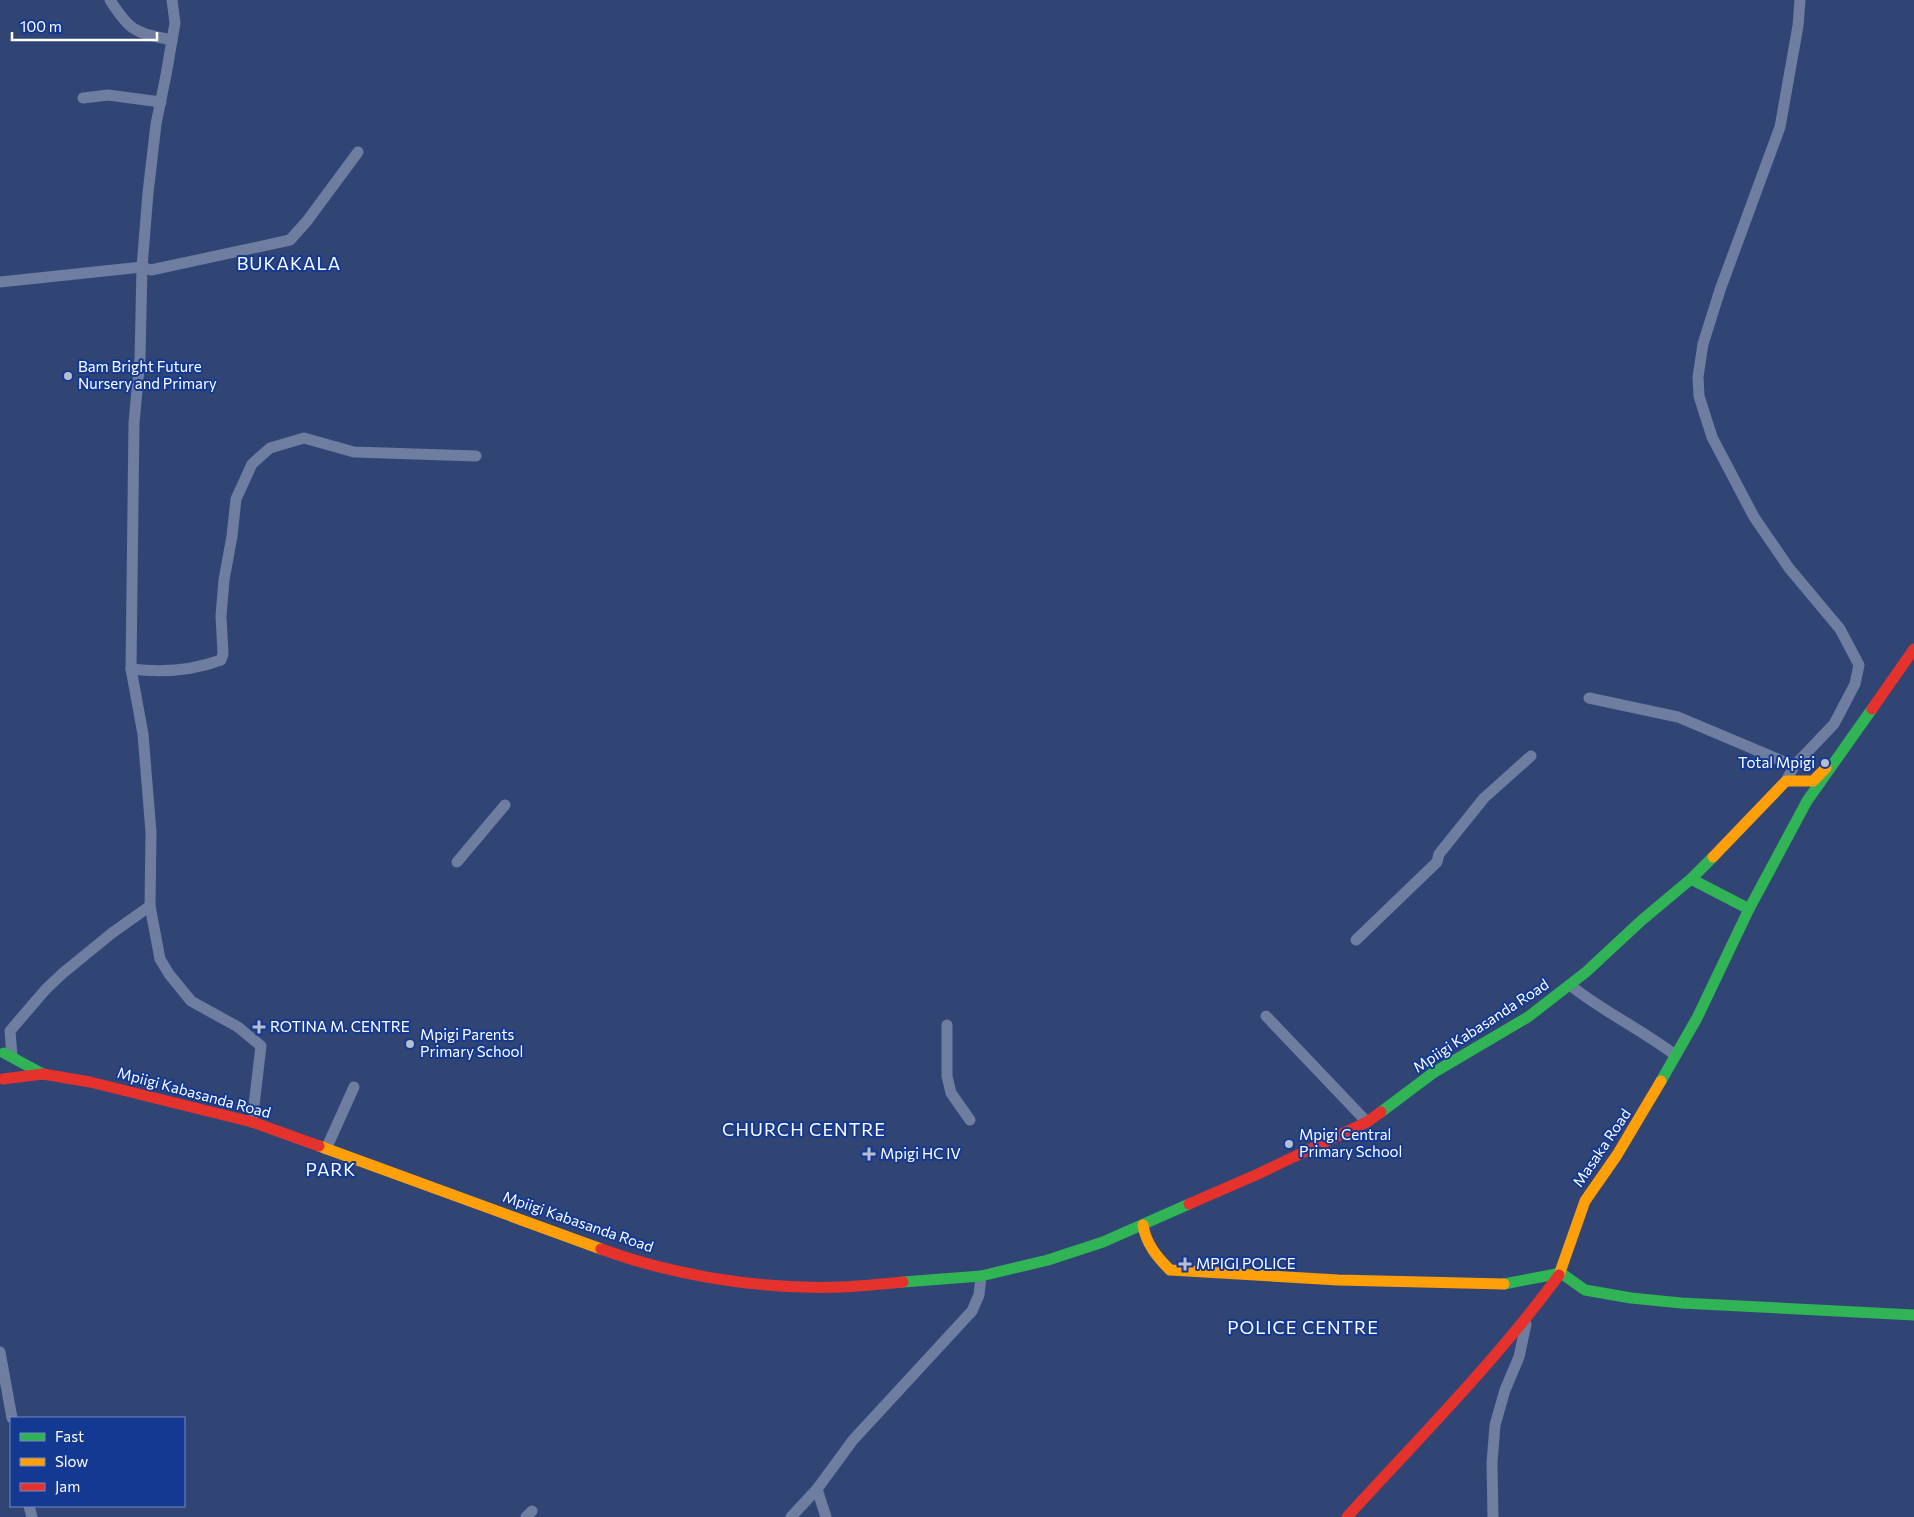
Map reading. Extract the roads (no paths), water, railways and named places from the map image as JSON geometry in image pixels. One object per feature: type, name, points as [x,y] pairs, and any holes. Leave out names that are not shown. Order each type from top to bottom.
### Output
[{"type":"main road","points":[[1786,781],[1813,781],[1835,759],[1914,648]]},
{"type":"main road","name":"Masaka Road","points":[[1347,1517],[1421,1438],[1527,1319],[1561,1273],[1585,1201],[1642,1116],[1675,1054],[1697,1018],[1749,909],[1807,801],[1835,759]]},
{"type":"main road","name":"Mpiigi Kabasanda Road","points":[[2,1080],[44,1074],[90,1082],[252,1122],[609,1252],[682,1272],[735,1281],[841,1288],[981,1276],[1048,1260],[1103,1242],[1258,1174],[1367,1122],[1433,1073],[1528,1017],[1586,972],[1691,878],[1786,781]]},
{"type":"main road","points":[[1691,878],[1749,909]]},
{"type":"main road","points":[[2,1080],[7,1065],[5,1053]]},
{"type":"main road","name":"Mpiigi Kabasanda Road","points":[[5,1053],[44,1074]]},
{"type":"main road","points":[[1143,1225],[1144,1235],[1152,1250],[1170,1270],[1338,1280],[1503,1284],[1561,1273],[1585,1290],[1631,1298],[1681,1303],[1914,1315]]},
{"type":"street","points":[[110,0],[122,19],[137,33],[172,40]]},
{"type":"street","points":[[172,0],[174,23],[149,183],[142,267],[140,358],[134,423],[132,668],[143,734],[150,832],[150,906],[160,959],[169,974],[191,1001],[238,1027],[261,1046],[252,1122]]},
{"type":"street","points":[[1786,781],[1794,766],[1834,724],[1855,684],[1859,665],[1840,629],[1790,568],[1754,517],[1712,437],[1698,388],[1703,344],[1720,290],[1780,127],[1798,26],[1800,0]]},
{"type":"street","points":[[83,98],[108,95],[161,102]]},
{"type":"street","points":[[0,282],[142,267],[151,270],[290,240],[307,221],[358,152]]},
{"type":"street","points":[[132,668],[157,672],[175,671],[202,667],[221,660],[223,654],[221,616],[224,580],[236,499],[252,464],[270,448],[304,438],[354,452],[476,456]]},
{"type":"street","points":[[1589,698],[1678,717],[1794,766]]},
{"type":"street","points":[[1356,940],[1437,862],[1439,854],[1484,798],[1531,756]]},
{"type":"street","points":[[457,862],[504,805]]},
{"type":"street","points":[[5,1053],[10,1031],[46,989],[112,933],[150,906]]},
{"type":"street","points":[[1570,985],[1586,998],[1652,1037],[1675,1054]]},
{"type":"street","points":[[1266,1016],[1367,1122]]},
{"type":"street","points":[[947,1025],[947,1076],[950,1093],[970,1120]]},
{"type":"street","points":[[326,1149],[354,1087]]},
{"type":"street","points":[[791,1517],[816,1489],[853,1440],[972,1311],[979,1295],[981,1276]]},
{"type":"street","points":[[1493,1517],[1492,1463],[1495,1425],[1505,1390],[1519,1357],[1527,1319]]},
{"type":"street","points":[[0,1352],[8,1418]]},
{"type":"street","points":[[816,1489],[826,1517]]},
{"type":"place","name":"Bam Bright Future Nursery and Primary","points":[[68,376]]},
{"type":"place","name":"Total Mpigi","points":[[1825,763]]},
{"type":"place","name":"ROTINA M. CENTRE","points":[[259,1027]]},
{"type":"place","name":"Mpigi Parents Primary School","points":[[410,1044]]},
{"type":"place","name":"Mpigi Central Primary School","points":[[1289,1144]]},
{"type":"place","name":"Mpigi HC IV","points":[[869,1154]]},
{"type":"place","name":"MPIGI POLICE","points":[[1185,1264]]},
{"type":"district","name":"BUKAKALA","points":[[289,264]]},
{"type":"district","name":"CHURCH CENTRE","points":[[804,1130]]},
{"type":"district","name":"PARK","points":[[331,1170]]},
{"type":"district","name":"POLICE CENTRE","points":[[1303,1328]]}]
